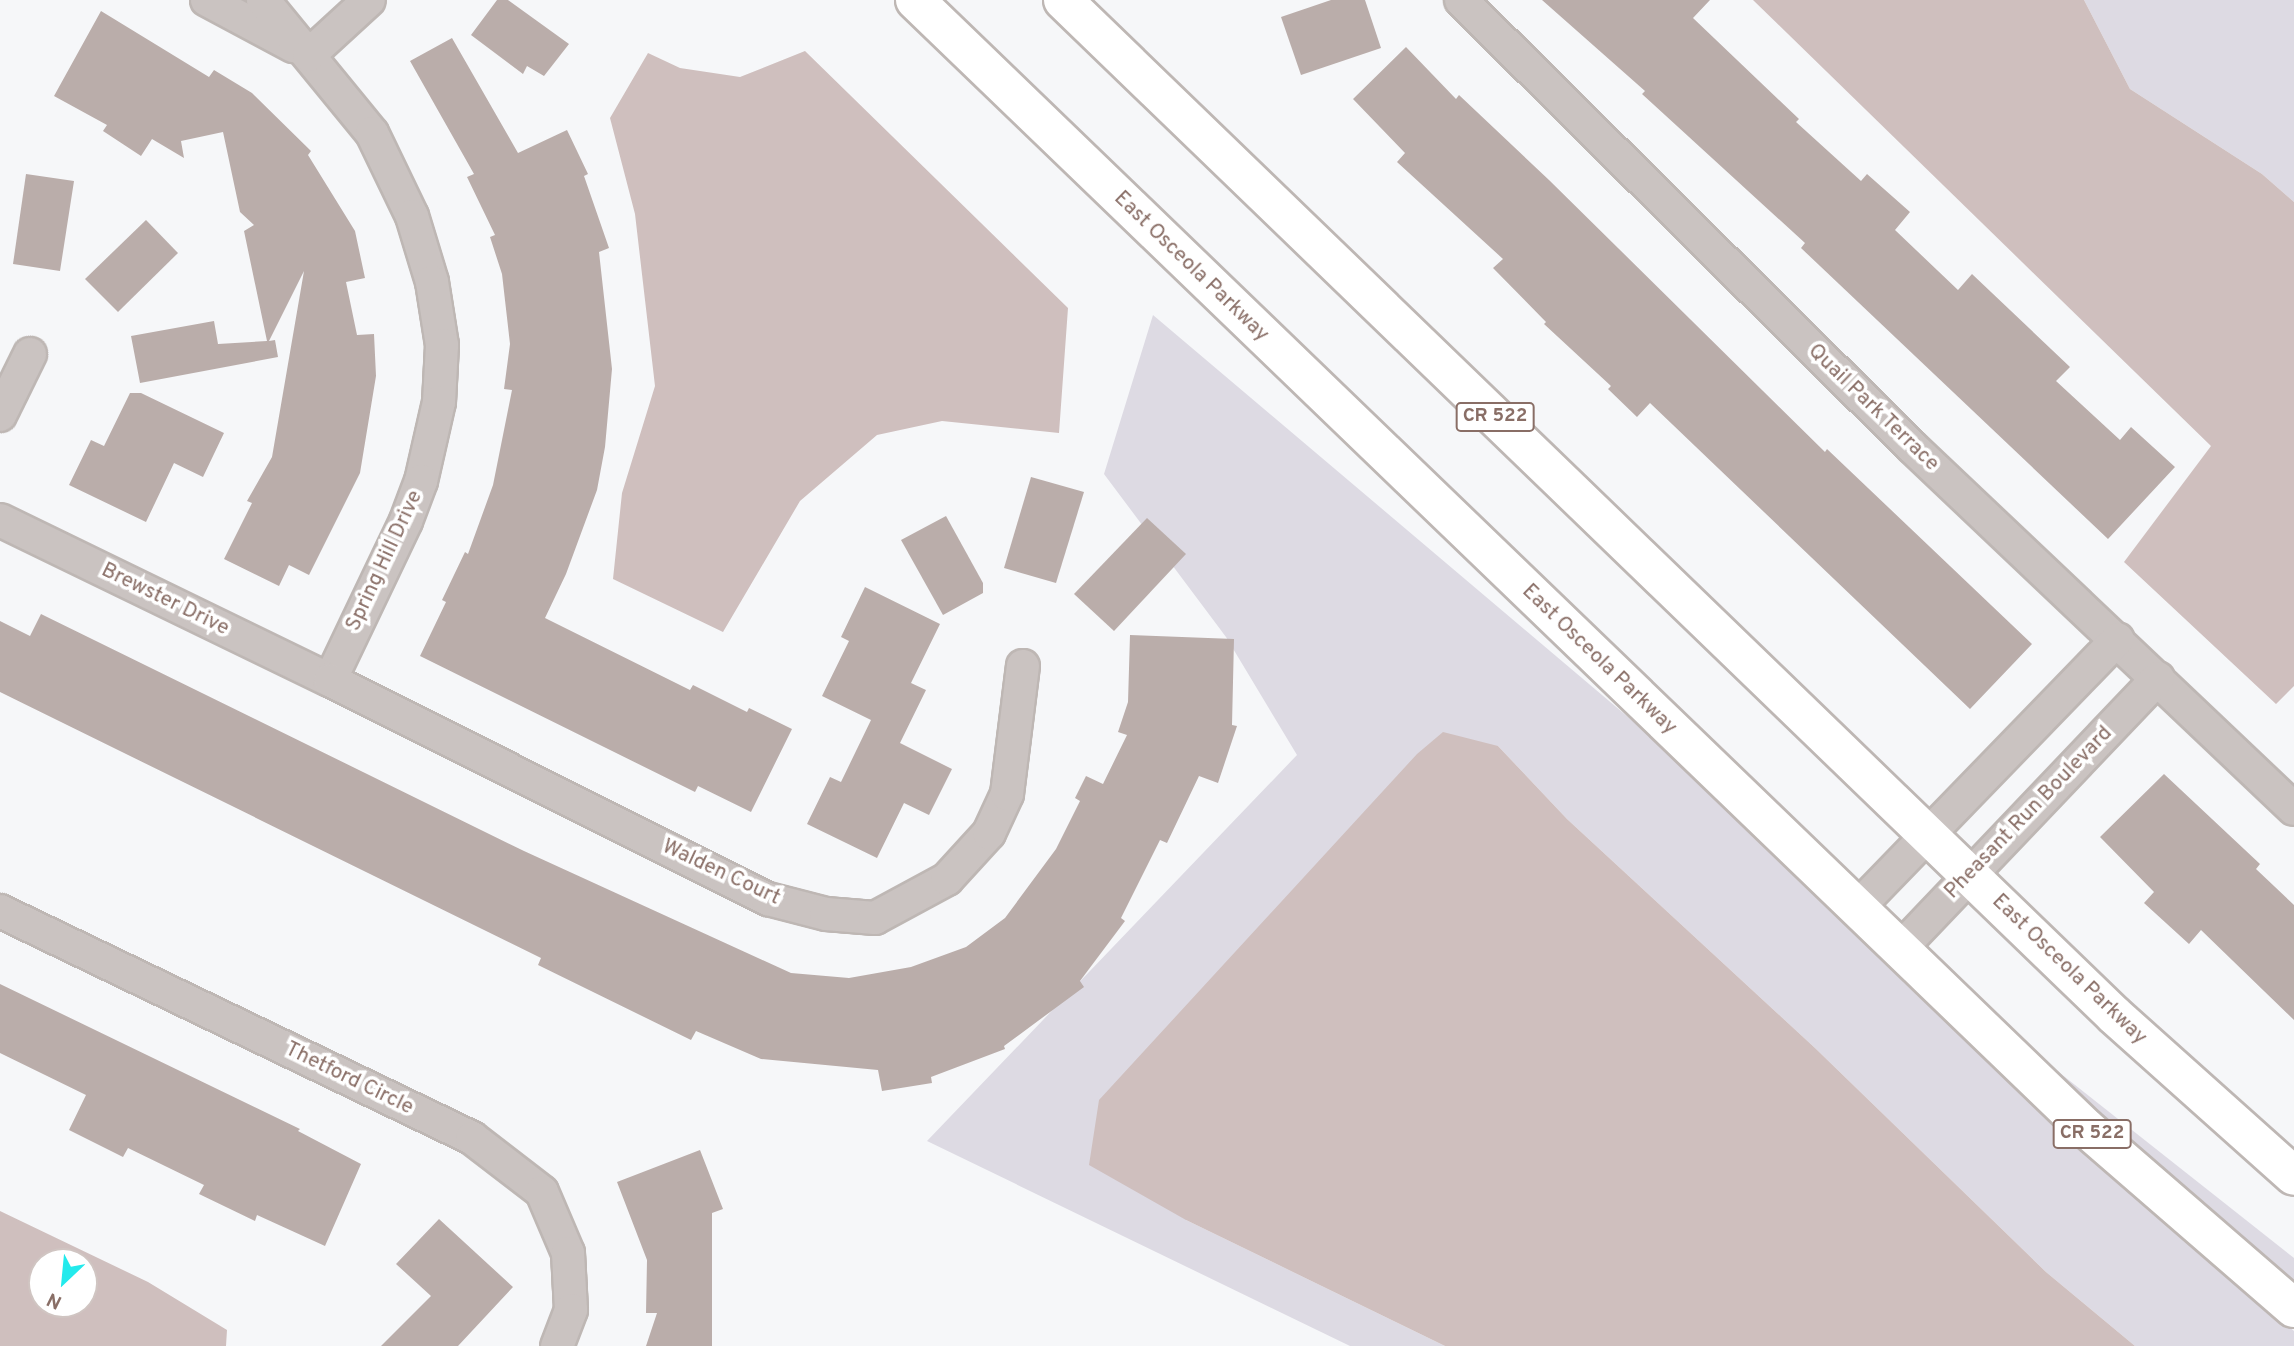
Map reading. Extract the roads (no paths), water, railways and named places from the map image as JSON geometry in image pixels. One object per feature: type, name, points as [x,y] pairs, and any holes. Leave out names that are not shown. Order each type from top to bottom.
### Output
[{"type":"main road","name":"East Osceola Parkway","points":[[915,0],[2086,1128],[2294,1308]]},
{"type":"main road","name":"East Osceola Parkway","points":[[1063,0],[2113,1014],[2294,1176]]},
{"type":"street","name":"Spring Hill Drive","points":[[207,0],[309,55]]},
{"type":"street","name":"Spring Hill Drive","points":[[263,0],[372,133],[412,216],[432,282],[442,345],[439,402],[421,481],[406,521],[330,680]]},
{"type":"street","points":[[309,55],[369,0]]},
{"type":"street","name":"Quail Park Terrace","points":[[1461,0],[1902,438],[2118,639],[2294,809]]},
{"type":"street","points":[[0,415],[30,354]]},
{"type":"street","name":"Brewster Drive","points":[[0,520],[330,680]]},
{"type":"street","points":[[1858,907],[2118,639]]},
{"type":"street","name":"Walden Court","points":[[330,680],[768,899],[826,914],[875,918],[947,879],[989,833],[1007,794],[1023,667]]},
{"type":"street","name":"Pheasant Run Boulevard","points":[[1900,949],[2158,678]]},
{"type":"street","name":"Thetford Circle","points":[[0,911],[471,1138],[542,1192],[568,1253],[572,1310],[557,1346]]}]
